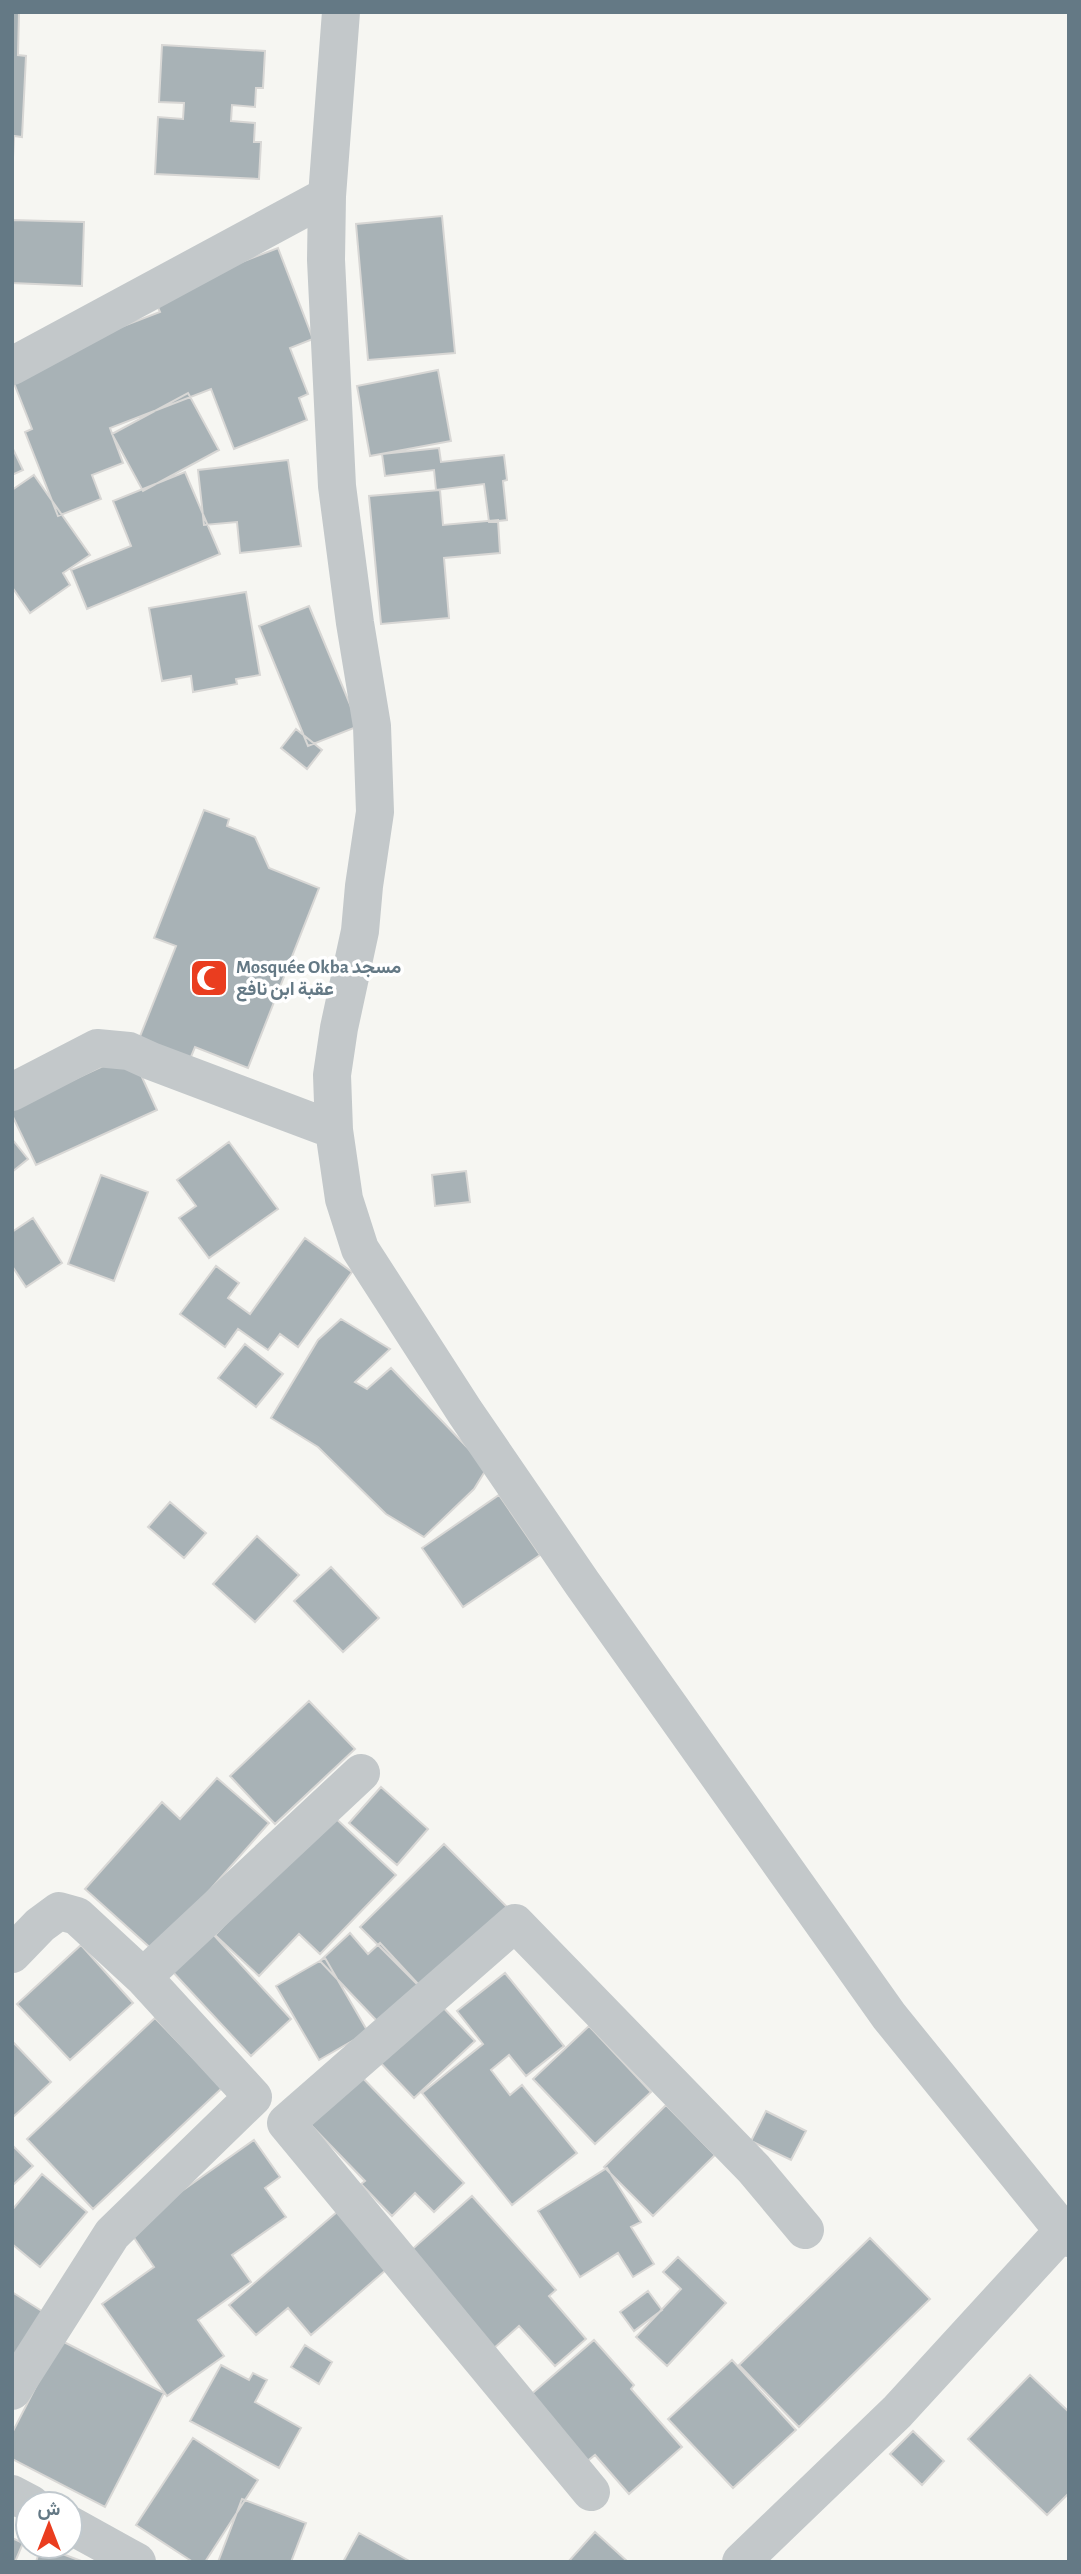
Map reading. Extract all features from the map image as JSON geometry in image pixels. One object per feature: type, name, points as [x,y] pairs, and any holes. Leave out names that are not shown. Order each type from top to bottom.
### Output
[{"type":"street","points":[[341,12],[327,196],[326,260],[337,486],[372,726],[376,812],[360,931],[332,1075],[334,1130],[344,1199],[360,1249],[465,1412],[582,1583],[881,2004],[1066,2235],[897,2412],[741,2562]]},
{"type":"street","points":[[12,366],[327,196]]},
{"type":"street","points":[[12,1092],[97,1048],[129,1051],[334,1130]]},
{"type":"street","points":[[143,1977],[361,1773]]},
{"type":"street","points":[[12,1954],[40,1925],[59,1911],[77,1916],[143,1977],[253,2097],[286,2123],[591,2492]]},
{"type":"street","points":[[286,2123],[514,1923],[754,2169],[805,2230]]},
{"type":"street","points":[[12,2391],[112,2234],[253,2097]]},
{"type":"street","points":[[84,2533],[137,2562]]},
{"type":"building","points":[[13,12],[19,13],[18,55],[26,56],[22,137],[14,136],[12,179]]},
{"type":"building","points":[[162,45],[265,51],[263,88],[256,88],[255,107],[232,105],[231,121],[255,123],[254,142],[261,142],[259,179],[155,174],[158,117],[183,119],[184,103],[159,102]]},
{"type":"building","points":[[442,216],[455,353],[368,360],[356,224]]},
{"type":"building","points":[[12,220],[84,222],[82,286],[12,283]]},
{"type":"building","points":[[278,248],[313,339],[290,348],[308,394],[299,398],[307,420],[234,449],[211,389],[110,428],[123,463],[92,475],[101,499],[58,516],[25,432],[32,429],[12,378],[12,369],[160,312],[153,296]]},
{"type":"building","points":[[438,370],[451,441],[370,456],[357,386]]},
{"type":"building","points":[[188,393],[219,450],[143,491],[112,434]]},
{"type":"building","points":[[12,447],[23,470],[12,475]]},
{"type":"building","points":[[439,448],[441,462],[504,455],[507,480],[503,481],[507,520],[489,522],[484,484],[436,490],[434,470],[385,476],[382,454]]},
{"type":"building","points":[[288,460],[301,546],[240,553],[237,522],[204,525],[198,470]]},
{"type":"building","points":[[185,472],[220,554],[87,609],[71,570],[131,546],[113,501]]},
{"type":"building","points":[[34,475],[90,555],[63,573],[70,585],[30,613],[12,587],[12,490]]},
{"type":"building","points":[[440,490],[443,525],[498,520],[500,553],[444,558],[449,618],[381,624],[369,496]]},
{"type":"building","points":[[246,592],[260,675],[236,679],[237,684],[193,692],[191,676],[162,681],[149,608]]},
{"type":"building","points":[[309,606],[359,726],[308,746],[259,626]]},
{"type":"building","points":[[296,729],[322,750],[307,769],[281,748]]},
{"type":"building","points":[[204,810],[229,819],[227,826],[255,837],[269,868],[319,888],[248,1068],[195,1047],[186,1069],[135,1049],[176,946],[154,938]]},
{"type":"building","points":[[131,1053],[157,1110],[36,1165],[12,1115],[12,1108]]},
{"type":"building","points":[[12,1139],[28,1159],[12,1172]]},
{"type":"building","points":[[229,1142],[278,1209],[209,1258],[179,1218],[196,1206],[177,1180]]},
{"type":"building","points":[[466,1171],[470,1202],[435,1206],[432,1175]]},
{"type":"building","points":[[101,1175],[148,1192],[114,1281],[68,1264]]},
{"type":"building","points":[[33,1218],[62,1263],[26,1287],[12,1266],[12,1232]]},
{"type":"building","points":[[305,1238],[352,1272],[298,1347],[280,1334],[268,1350],[238,1329],[225,1347],[180,1314],[216,1266],[239,1283],[228,1298],[250,1314]]},
{"type":"building","points":[[341,1319],[390,1349],[355,1382],[367,1389],[391,1368],[487,1468],[474,1489],[424,1537],[386,1514],[318,1447],[271,1418],[318,1340]]},
{"type":"building","points":[[245,1344],[283,1374],[256,1407],[218,1378]]},
{"type":"building","points":[[499,1495],[540,1555],[463,1607],[422,1548]]},
{"type":"building","points":[[170,1502],[206,1533],[184,1558],[148,1527]]},
{"type":"building","points":[[257,1536],[299,1575],[255,1622],[213,1584]]},
{"type":"building","points":[[331,1567],[379,1618],[343,1652],[294,1601]]},
{"type":"building","points":[[309,1701],[355,1749],[275,1824],[230,1776]]},
{"type":"building","points":[[217,1778],[269,1823],[155,1952],[85,1889],[162,1802],[180,1819]]},
{"type":"building","points":[[381,1787],[428,1829],[397,1865],[349,1823]]},
{"type":"building","points":[[330,1813],[396,1875],[320,1954],[299,1934],[259,1976],[215,1935]]},
{"type":"building","points":[[444,1844],[507,1907],[423,1990],[360,1927]]},
{"type":"building","points":[[212,1933],[291,2019],[251,2056],[171,1970]]},
{"type":"building","points":[[350,1933],[368,1954],[380,1943],[419,1985],[378,2022],[320,1961]]},
{"type":"building","points":[[81,1945],[133,2003],[70,2060],[17,2004]]},
{"type":"building","points":[[325,1958],[368,2032],[319,2060],[276,1986]]},
{"type":"building","points":[[505,1973],[564,2046],[526,2076],[509,2055],[491,2070],[510,2095],[522,2085],[577,2153],[512,2205],[422,2093],[483,2044],[457,2011]]},
{"type":"building","points":[[437,2001],[475,2041],[414,2098],[375,2057]]},
{"type":"building","points":[[155,2018],[222,2088],[93,2209],[27,2139]]},
{"type":"building","points":[[589,2026],[651,2092],[595,2144],[533,2079]]},
{"type":"building","points":[[12,2041],[51,2082],[12,2118]]},
{"type":"building","points":[[357,2072],[464,2183],[434,2212],[415,2193],[392,2216],[361,2184],[365,2181],[306,2120]]},
{"type":"building","points":[[666,2105],[715,2155],[653,2216],[604,2167]]},
{"type":"building","points":[[766,2111],[806,2131],[791,2160],[751,2141]]},
{"type":"building","points":[[254,2140],[280,2177],[265,2188],[286,2217],[232,2255],[251,2282],[198,2320],[224,2356],[167,2396],[102,2304],[154,2267],[128,2229]]},
{"type":"building","points":[[12,2145],[33,2166],[12,2186]]},
{"type":"building","points":[[607,2168],[641,2222],[631,2227],[654,2264],[633,2277],[618,2253],[580,2277],[538,2211]]},
{"type":"building","points":[[42,2174],[87,2212],[40,2267],[12,2244],[12,2210]]},
{"type":"building","points":[[472,2196],[556,2290],[549,2296],[586,2339],[555,2366],[519,2326],[493,2349],[408,2253]]},
{"type":"building","points":[[337,2212],[387,2269],[311,2335],[288,2308],[256,2335],[229,2305]]},
{"type":"building","points":[[870,2238],[930,2299],[799,2427],[739,2365]]},
{"type":"building","points":[[678,2257],[726,2303],[667,2366],[636,2337],[681,2289],[663,2272]]},
{"type":"building","points":[[648,2291],[662,2310],[634,2331],[620,2312]]},
{"type":"building","points":[[12,2292],[48,2315],[12,2369]]},
{"type":"building","points":[[60,2340],[164,2393],[105,2507],[84,2496],[84,2490],[72,2490],[12,2459],[12,2433]]},
{"type":"building","points":[[594,2340],[634,2385],[631,2389],[682,2447],[629,2494],[595,2455],[585,2463],[528,2397]]},
{"type":"building","points":[[305,2345],[332,2362],[319,2384],[291,2367]]},
{"type":"building","points":[[732,2360],[796,2430],[733,2488],[668,2419]]},
{"type":"building","points":[[221,2365],[249,2380],[253,2373],[267,2380],[255,2402],[301,2428],[279,2468],[190,2421]]},
{"type":"building","points":[[1030,2375],[1069,2412],[1069,2493],[1047,2515],[968,2439]]},
{"type":"building","points":[[913,2431],[944,2461],[922,2485],[890,2454]]},
{"type":"building","points":[[193,2438],[258,2480],[205,2562],[193,2562],[136,2525]]},
{"type":"building","points":[[242,2499],[306,2523],[291,2562],[218,2562]]},
{"type":"building","points":[[595,2532],[628,2562],[568,2562]]},
{"type":"building","points":[[359,2533],[411,2562],[343,2562]]},
{"type":"building","points":[[12,2538],[16,2560],[12,2562]]},
{"type":"building","points":[[79,2560],[84,2562],[36,2562]]},
{"type":"place","name":"Mosquée Okba مسجد عقبة ابن نافع","points":[[209,978]]}]
